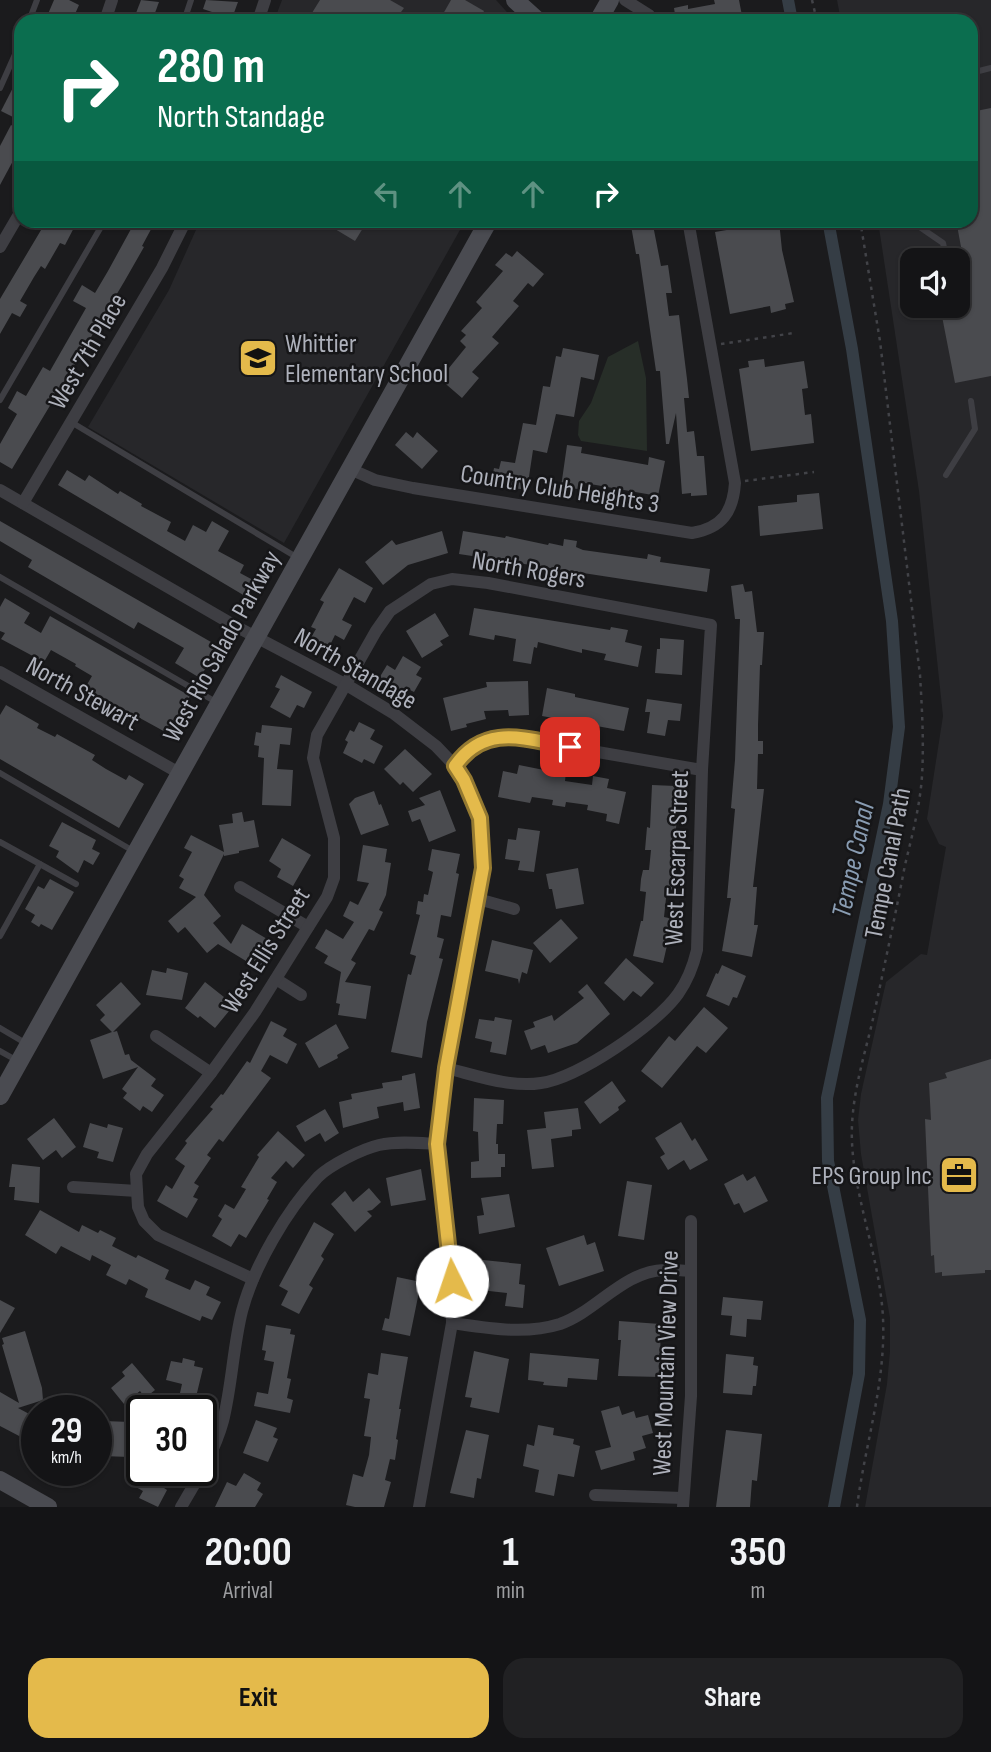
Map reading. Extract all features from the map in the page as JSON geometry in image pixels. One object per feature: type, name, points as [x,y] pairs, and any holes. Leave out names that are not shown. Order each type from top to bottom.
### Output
[{"type":"main road","points":[[515,0],[530,14]]},
{"type":"main road","name":"West Rio Salado Parkway","points":[[0,1096],[485,228]]},
{"type":"main road","points":[[0,1480],[25,1501],[48,1507]]},
{"type":"street","points":[[625,0],[647,14]]},
{"type":"street","points":[[0,247],[14,223]]},
{"type":"street","name":"West 7th Place","points":[[23,503],[162,268],[182,228]]},
{"type":"street","name":"Country Club Heights 3","points":[[350,469],[375,480],[414,488],[692,533],[708,530],[724,517],[734,499],[735,482],[689,228]]},
{"type":"street","name":"North Standage","points":[[0,489],[254,637],[345,684],[416,730],[455,766],[480,818],[483,868],[446,1068],[437,1144],[450,1253],[452,1323],[419,1507]]},
{"type":"street","name":"North Rogers","points":[[345,684],[390,611],[431,584],[452,579],[488,583],[711,625]]},
{"type":"street","name":"West Escarpa Street","points":[[446,1068],[517,1083],[540,1084],[564,1077],[582,1069],[640,1030],[677,996],[690,975],[697,950],[702,770],[711,625]]},
{"type":"street","name":"North Stewart","points":[[0,672],[181,774]]},
{"type":"street","name":"West Ellis Street","points":[[253,1279],[158,1235],[144,1221],[138,1207],[136,1174],[147,1154],[211,1073],[276,979],[327,897],[334,878],[334,838],[313,758],[317,735],[345,684]]},
{"type":"street","points":[[455,766],[465,752],[481,741],[500,737],[702,770]]},
{"type":"street","points":[[240,887],[309,927]]},
{"type":"street","points":[[478,899],[514,908]]},
{"type":"street","points":[[276,979],[301,995]]},
{"type":"street","points":[[156,1036],[211,1073]]},
{"type":"street","points":[[217,1430],[222,1422],[235,1340],[253,1279],[298,1202],[320,1175],[351,1156],[379,1145],[437,1144]]},
{"type":"street","points":[[73,1187],[137,1191]]},
{"type":"street","name":"West Mountain View Drive","points":[[683,1503],[691,1396],[691,1221]]},
{"type":"street","points":[[452,1323],[501,1330],[559,1324],[584,1312],[622,1284],[642,1275],[664,1269],[691,1271]]},
{"type":"street","points":[[181,1507],[190,1486]]},
{"type":"street","points":[[595,1495],[683,1503]]},
{"type":"lane","points":[[0,88],[14,57]]},
{"type":"lane","points":[[0,400],[100,228]]},
{"type":"lane","points":[[921,228],[943,243],[944,248]]},
{"type":"lane","points":[[946,475],[975,429],[971,401]]},
{"type":"lane","points":[[71,422],[299,559]]},
{"type":"lane","points":[[0,577],[218,703]]},
{"type":"lane","points":[[0,773],[136,853]]},
{"type":"lane","points":[[0,842],[76,884]]},
{"type":"lane","points":[[0,936],[40,864]]},
{"type":"lane","points":[[0,1028],[29,1045]]},
{"type":"lane","points":[[0,1051],[19,1062]]},
{"type":"path","name":"Tempe Canal Path","points":[[857,1507],[878,1392],[883,1350],[883,1317],[877,1271],[854,1161],[852,1116],[854,1096],[873,1022],[913,829],[922,779],[923,731],[920,675],[880,341],[861,228]]},
{"type":"path","points":[[711,346],[794,333]]},
{"type":"path","points":[[735,482],[814,472]]},
{"type":"shaded area","points":[[282,0],[496,0],[509,14],[277,14]]},
{"type":"shaded area","points":[[837,0],[991,0],[991,1507],[865,1507],[887,1384],[890,1318],[861,1154],[858,1120],[861,1094],[886,982],[921,954],[927,955],[946,847],[939,844],[927,819],[943,716],[919,491],[879,228],[978,228],[978,14],[840,14]]},
{"type":"shaded area","name":"Whittier Elementary School","points":[[197,228],[461,228],[284,543],[88,427],[169,290]]},
{"type":"shaded area","points":[[638,341],[646,378],[647,451],[581,441],[578,435],[579,421],[591,403],[608,357]]},
{"type":"building","points":[[54,0],[69,0],[79,5],[75,14],[48,14]]},
{"type":"building","points":[[141,0],[159,2],[155,14],[136,14]]},
{"type":"building","points":[[206,0],[238,2],[234,14],[215,14],[203,9]]},
{"type":"building","points":[[320,0],[390,0],[404,8],[401,12],[404,14],[311,14]]},
{"type":"building","points":[[451,0],[465,0],[484,11],[482,14],[443,14]]},
{"type":"building","points":[[714,0],[739,0],[742,14],[675,14],[674,8],[688,5],[688,9],[715,4]]},
{"type":"building","points":[[14,86],[14,118],[1,111]]},
{"type":"building","points":[[991,108],[991,376],[955,383],[942,318],[970,318],[970,248],[961,248],[957,228],[978,228],[978,111]]},
{"type":"building","points":[[11,125],[14,127],[14,159],[0,185],[0,146]]},
{"type":"building","points":[[42,228],[74,228],[65,245],[60,243],[45,269],[41,266],[34,277],[20,301],[27,305],[20,317],[12,313],[0,334],[0,299]]},
{"type":"building","points":[[152,228],[124,282],[12,469],[0,462],[0,444],[17,414],[8,408],[17,391],[26,396],[43,367],[50,371],[86,308],[73,301],[82,285],[95,293],[131,229]]},
{"type":"building","points":[[333,228],[363,228],[355,241]]},
{"type":"building","points":[[631,228],[654,228],[661,266],[668,265],[672,293],[666,293],[669,316],[679,315],[689,398],[684,398],[687,432],[694,431],[697,456],[704,456],[707,495],[682,494],[676,413],[669,444],[666,444],[660,371],[656,371],[639,254],[636,254]]},
{"type":"building","points":[[738,228],[780,228],[794,302],[785,304],[786,309],[771,313],[770,306],[730,314],[715,232]]},
{"type":"building","points":[[517,251],[544,274],[533,287],[528,283],[513,301],[519,306],[492,337],[499,343],[472,372],[479,378],[462,398],[440,379],[466,347],[460,341],[466,335],[461,331],[482,308],[476,302],[503,271],[495,265],[506,253],[512,257]]},
{"type":"building","points":[[563,348],[599,355],[594,380],[581,377],[574,417],[556,414],[547,453],[533,450],[527,490],[491,485],[494,468],[499,469],[501,461],[515,463],[523,423],[536,425],[543,386],[550,387],[556,356],[561,357]]},
{"type":"building","points":[[764,359],[765,367],[804,361],[808,388],[802,389],[805,415],[811,414],[814,443],[751,451],[739,369],[749,367],[748,361]]},
{"type":"building","points":[[406,432],[413,438],[417,432],[438,451],[422,469],[395,445]]},
{"type":"building","points":[[567,445],[582,447],[581,453],[648,465],[649,457],[665,461],[658,496],[579,482],[578,489],[561,487]]},
{"type":"building","points":[[67,470],[85,481],[89,475],[118,494],[120,491],[142,504],[141,506],[171,522],[167,531],[185,541],[193,525],[206,532],[212,521],[229,531],[218,551],[244,565],[240,573],[253,580],[245,596],[58,485]]},
{"type":"building","points":[[819,493],[823,529],[760,536],[758,506],[797,502],[797,495]]},
{"type":"building","points":[[0,521],[218,646],[200,678],[175,663],[184,648],[138,622],[134,629],[28,567],[32,560],[0,541]]},
{"type":"building","points":[[442,531],[448,553],[408,565],[383,585],[365,562],[392,540],[396,545]]},
{"type":"building","points":[[463,531],[548,545],[563,546],[564,539],[577,541],[576,547],[583,550],[647,559],[648,554],[661,557],[660,562],[710,569],[707,592],[459,554]]},
{"type":"building","points":[[339,568],[373,588],[365,603],[354,597],[342,620],[352,625],[344,640],[335,635],[328,649],[310,639],[316,629],[311,627],[324,602],[320,600]]},
{"type":"building","points":[[743,584],[745,592],[752,591],[757,632],[764,632],[758,725],[758,741],[763,741],[763,754],[758,754],[757,789],[764,789],[753,887],[757,887],[754,925],[758,925],[752,957],[722,951],[731,898],[727,898],[735,809],[731,808],[740,619],[735,619],[731,586]]},
{"type":"building","points":[[5,598],[30,613],[24,623],[41,633],[50,616],[190,696],[169,734],[85,688],[92,676],[75,666],[76,664],[51,650],[44,662],[1,639],[5,633],[0,631],[0,607]]},
{"type":"building","points":[[474,608],[610,630],[611,627],[628,630],[625,642],[642,646],[638,667],[604,660],[606,654],[582,649],[582,653],[538,642],[537,648],[534,647],[531,664],[513,661],[516,639],[495,635],[494,640],[469,635]]},
{"type":"building","points":[[435,613],[449,636],[440,641],[443,645],[422,658],[406,631]]},
{"type":"building","points":[[660,638],[684,640],[682,675],[655,673]]},
{"type":"building","points":[[403,656],[421,667],[416,675],[422,678],[414,692],[408,689],[404,695],[378,680],[387,665],[395,670]]},
{"type":"building","points":[[281,675],[312,692],[304,708],[297,705],[290,718],[270,707],[280,689],[275,687]]},
{"type":"building","points":[[528,681],[529,715],[509,716],[508,710],[484,711],[486,719],[451,731],[443,698],[487,687],[486,682]]},
{"type":"building","points":[[547,688],[575,694],[575,697],[629,708],[624,731],[542,716]]},
{"type":"building","points":[[647,699],[682,704],[680,721],[668,720],[665,736],[647,733],[650,712],[645,712]]},
{"type":"building","points":[[6,705],[39,724],[37,728],[55,737],[57,734],[95,755],[92,760],[106,769],[126,780],[129,775],[144,784],[119,828],[0,759],[0,715]]},
{"type":"building","points":[[359,722],[375,730],[370,739],[383,746],[374,764],[364,759],[362,763],[343,753],[350,730],[354,732]]},
{"type":"building","points":[[262,725],[292,728],[290,745],[280,744],[277,769],[293,770],[291,806],[262,805],[264,758],[258,757],[259,746],[254,745],[256,732],[261,733]]},
{"type":"building","points":[[405,749],[432,774],[413,792],[403,782],[400,785],[384,769]]},
{"type":"building","points":[[519,765],[566,772],[565,781],[592,785],[593,776],[609,779],[607,788],[626,792],[619,824],[606,821],[607,814],[587,810],[588,805],[566,802],[565,807],[552,805],[553,800],[532,797],[530,803],[498,797],[503,771],[517,774]]},
{"type":"building","points":[[652,785],[676,786],[675,797],[679,797],[674,849],[678,849],[675,890],[667,889],[664,917],[673,919],[663,963],[633,956],[643,921],[646,892],[640,891],[641,879],[643,870],[649,870],[651,850],[645,850],[647,827],[650,828]]},
{"type":"building","points":[[440,790],[456,831],[429,842],[420,819],[412,822],[408,811],[425,805],[419,798]]},
{"type":"building","points":[[374,791],[389,825],[361,835],[349,804],[355,798]]},
{"type":"building","points":[[242,812],[244,822],[254,820],[259,847],[224,854],[204,895],[221,916],[213,923],[231,944],[242,924],[274,943],[261,965],[248,957],[246,961],[218,944],[207,953],[185,927],[178,933],[168,921],[196,897],[179,888],[184,879],[179,876],[192,852],[184,848],[191,835],[224,852],[219,825],[233,823],[232,814]]},
{"type":"building","points":[[62,822],[96,840],[92,849],[100,853],[93,865],[84,860],[78,873],[56,857],[59,851],[49,846]]},
{"type":"building","points":[[518,828],[540,831],[534,872],[518,870],[520,861],[505,859],[508,839],[516,840]]},
{"type":"building","points":[[282,838],[311,855],[293,886],[277,877],[281,869],[269,861]]},
{"type":"building","points":[[363,845],[387,849],[385,862],[391,863],[386,895],[379,910],[383,912],[374,931],[369,929],[351,960],[356,963],[345,982],[371,986],[366,1019],[338,1015],[340,1004],[336,1003],[341,972],[324,963],[328,956],[315,948],[326,929],[343,939],[354,922],[343,916],[350,901],[358,905],[369,883],[357,881]]},
{"type":"building","points":[[432,849],[460,854],[451,917],[441,915],[437,937],[444,939],[439,958],[443,959],[427,1022],[422,1058],[391,1052],[408,974],[411,975],[416,956],[410,954],[420,915],[416,914],[418,901],[423,902],[424,894],[428,895],[433,872],[428,870]]},
{"type":"building","points":[[578,868],[584,904],[556,909],[546,874]]},
{"type":"building","points":[[50,879],[74,892],[52,930],[31,922],[35,915],[25,909],[38,886],[44,889]]},
{"type":"building","points":[[561,919],[578,938],[550,963],[533,943]]},
{"type":"building","points":[[492,940],[533,950],[527,974],[522,972],[519,984],[518,979],[485,971]]},
{"type":"building","points":[[626,958],[654,983],[641,997],[633,991],[624,1001],[604,983]]},
{"type":"building","points":[[722,965],[746,976],[737,998],[733,997],[729,1006],[706,996]]},
{"type":"building","points":[[167,968],[188,973],[182,1000],[146,995],[152,970],[166,973]]},
{"type":"building","points":[[121,982],[141,1004],[113,1032],[117,1031],[125,1055],[129,1054],[131,1060],[156,1079],[151,1086],[164,1095],[152,1112],[143,1106],[140,1111],[123,1098],[127,1093],[122,1089],[138,1067],[103,1079],[90,1040],[112,1032],[100,1020],[105,1015],[96,1005]]},
{"type":"building","points":[[205,982],[234,1005],[215,1028],[185,1008]]},
{"type":"building","points":[[587,984],[610,1014],[577,1043],[548,1053],[545,1045],[531,1050],[524,1031],[535,1027],[533,1022],[552,1015],[554,1021],[584,998],[578,992]]},
{"type":"building","points":[[704,1007],[728,1028],[706,1053],[697,1046],[662,1088],[641,1071],[669,1036],[675,1041]]},
{"type":"building","points":[[495,1017],[512,1020],[506,1055],[490,1052],[492,1042],[475,1038],[479,1019],[494,1021]]},
{"type":"building","points":[[271,1021],[287,1029],[283,1036],[297,1044],[287,1064],[270,1055],[261,1071],[271,1078],[223,1142],[219,1139],[207,1155],[211,1158],[194,1183],[199,1186],[193,1197],[198,1199],[187,1218],[157,1201],[166,1185],[172,1189],[185,1166],[175,1159],[187,1143],[185,1141],[213,1109],[210,1107],[223,1095],[247,1061],[250,1063]]},
{"type":"building","points":[[336,1024],[349,1048],[337,1055],[338,1058],[319,1068],[305,1043]]},
{"type":"building","name":"EPS Group Inc","points":[[991,1059],[991,1270],[985,1270],[985,1273],[942,1276],[942,1272],[935,1273],[934,1255],[931,1256],[925,1119],[931,1120],[929,1083],[947,1078],[945,1073]]},
{"type":"building","points":[[415,1073],[420,1108],[404,1111],[403,1102],[377,1107],[379,1118],[343,1128],[339,1102],[352,1099],[351,1094],[383,1088],[382,1083],[402,1080],[402,1076]]},
{"type":"building","points":[[612,1081],[626,1101],[618,1107],[619,1110],[600,1124],[584,1102]]},
{"type":"building","points":[[474,1098],[504,1100],[503,1124],[497,1124],[496,1144],[498,1154],[505,1154],[505,1167],[501,1167],[501,1177],[471,1178],[471,1162],[479,1161],[478,1132],[473,1131]]},
{"type":"building","points":[[578,1108],[581,1129],[572,1130],[572,1136],[551,1139],[554,1167],[532,1169],[527,1130],[546,1128],[544,1112]]},
{"type":"building","points":[[325,1109],[339,1133],[325,1142],[320,1133],[305,1142],[296,1126]]},
{"type":"building","points":[[54,1118],[76,1147],[62,1158],[56,1150],[43,1160],[27,1139]]},
{"type":"building","points":[[681,1122],[692,1141],[695,1138],[708,1160],[690,1170],[684,1160],[668,1170],[660,1157],[665,1154],[655,1138]]},
{"type":"building","points":[[90,1123],[107,1128],[108,1124],[123,1128],[113,1162],[97,1158],[99,1152],[83,1147]]},
{"type":"building","points":[[278,1131],[305,1155],[293,1168],[286,1161],[271,1178],[277,1182],[267,1199],[269,1200],[246,1238],[239,1234],[231,1247],[212,1236],[222,1219],[218,1216],[225,1204],[234,1209],[246,1189],[241,1187],[259,1157],[257,1155]]},
{"type":"building","points":[[12,1164],[40,1167],[39,1203],[14,1200],[15,1187],[9,1187]]},
{"type":"building","points":[[421,1169],[426,1200],[391,1206],[386,1178]]},
{"type":"building","points":[[743,1174],[747,1181],[755,1176],[768,1201],[744,1213],[739,1203],[734,1205],[724,1184]]},
{"type":"building","points":[[627,1181],[652,1185],[644,1240],[618,1236]]},
{"type":"building","points":[[369,1188],[381,1202],[367,1211],[372,1216],[355,1232],[331,1204],[345,1191],[353,1202]]},
{"type":"building","points":[[509,1194],[515,1227],[479,1234],[477,1216],[484,1215],[481,1198]]},
{"type":"building","points":[[40,1210],[79,1232],[82,1225],[116,1238],[112,1246],[169,1270],[165,1279],[190,1290],[195,1280],[210,1287],[206,1295],[221,1302],[212,1320],[202,1316],[200,1321],[145,1297],[148,1289],[129,1279],[126,1285],[106,1275],[111,1265],[92,1255],[90,1261],[61,1246],[56,1254],[25,1235]]},
{"type":"building","points":[[314,1222],[334,1234],[321,1256],[324,1259],[309,1285],[313,1288],[299,1314],[281,1305],[288,1291],[279,1286]]},
{"type":"building","points":[[584,1235],[587,1245],[595,1242],[604,1271],[559,1286],[546,1248]]},
{"type":"building","points":[[483,1260],[521,1264],[519,1284],[525,1285],[523,1308],[505,1306],[507,1293],[480,1290]]},
{"type":"building","points":[[397,1277],[421,1282],[410,1336],[382,1330],[385,1318],[389,1319]]},
{"type":"building","points":[[723,1297],[763,1301],[761,1320],[747,1319],[746,1337],[730,1335],[732,1316],[721,1315]]},
{"type":"building","points":[[0,1300],[15,1308],[0,1333]]},
{"type":"building","points":[[619,1321],[660,1324],[661,1377],[618,1376],[621,1340],[618,1340]]},
{"type":"building","points":[[266,1325],[291,1329],[290,1334],[295,1335],[287,1378],[291,1379],[287,1398],[293,1400],[290,1413],[254,1406],[257,1392],[268,1394],[274,1362],[264,1360],[266,1351],[262,1350]]},
{"type":"building","points":[[25,1331],[42,1388],[43,1395],[21,1395],[21,1407],[18,1408],[21,1410],[21,1437],[0,1426],[0,1392],[19,1403],[2,1338]]},
{"type":"building","points":[[474,1351],[509,1359],[499,1413],[470,1407],[472,1398],[465,1397]]},
{"type":"building","points":[[381,1353],[408,1357],[399,1409],[395,1460],[390,1459],[385,1480],[391,1482],[384,1507],[355,1507],[346,1505],[353,1474],[363,1477],[371,1437],[364,1436],[370,1399],[364,1398],[368,1373],[378,1375]]},
{"type":"building","points":[[530,1353],[599,1359],[597,1380],[568,1378],[567,1387],[543,1385],[544,1382],[528,1380]]},
{"type":"building","points":[[726,1354],[754,1357],[753,1365],[758,1366],[752,1395],[723,1393]]},
{"type":"building","points":[[183,1358],[195,1361],[194,1366],[203,1368],[196,1395],[180,1393],[182,1384],[166,1380],[171,1361],[182,1363]]},
{"type":"building","points":[[132,1363],[155,1390],[149,1395],[143,1395],[140,1391],[135,1395],[126,1395],[124,1404],[111,1388],[125,1376],[122,1372]]},
{"type":"building","points":[[619,1406],[622,1415],[634,1411],[636,1418],[648,1415],[653,1433],[642,1436],[646,1448],[633,1452],[635,1460],[601,1470],[595,1451],[611,1447],[601,1411]]},
{"type":"building","points":[[256,1420],[277,1428],[273,1437],[278,1439],[268,1462],[243,1453]]},
{"type":"building","points":[[112,1421],[126,1422],[126,1457],[112,1456]]},
{"type":"building","points":[[538,1425],[554,1428],[553,1435],[574,1439],[573,1444],[580,1446],[574,1477],[558,1474],[554,1496],[535,1492],[539,1470],[523,1466],[527,1444],[534,1446]]},
{"type":"building","points":[[466,1430],[489,1435],[481,1479],[477,1478],[474,1498],[450,1493]]},
{"type":"building","points":[[726,1430],[762,1434],[757,1481],[752,1480],[750,1507],[716,1507]]},
{"type":"building","points":[[244,1473],[261,1483],[257,1490],[263,1494],[255,1507],[215,1507],[227,1482],[236,1486]]},
{"type":"building","points":[[134,1486],[165,1486],[167,1490],[158,1507],[139,1498],[143,1491]]},
{"type":"waterway","name":"Tempe Canal","points":[[788,0],[791,14]]},
{"type":"waterway","name":"Tempe Canal","points":[[829,228],[852,349],[892,621],[899,727],[889,804],[827,1098],[828,1161],[860,1320],[859,1374],[834,1507]]},
{"type":"place","name":"Whittier Elementary School","points":[[258,358]]},
{"type":"place","name":"EPS Group Inc","points":[[959,1175]]},
{"type":"route","points":[[452,1281],[437,1144],[446,1068],[483,868],[480,818],[472,796],[455,766],[465,752],[481,741],[500,737],[570,747]]}]
